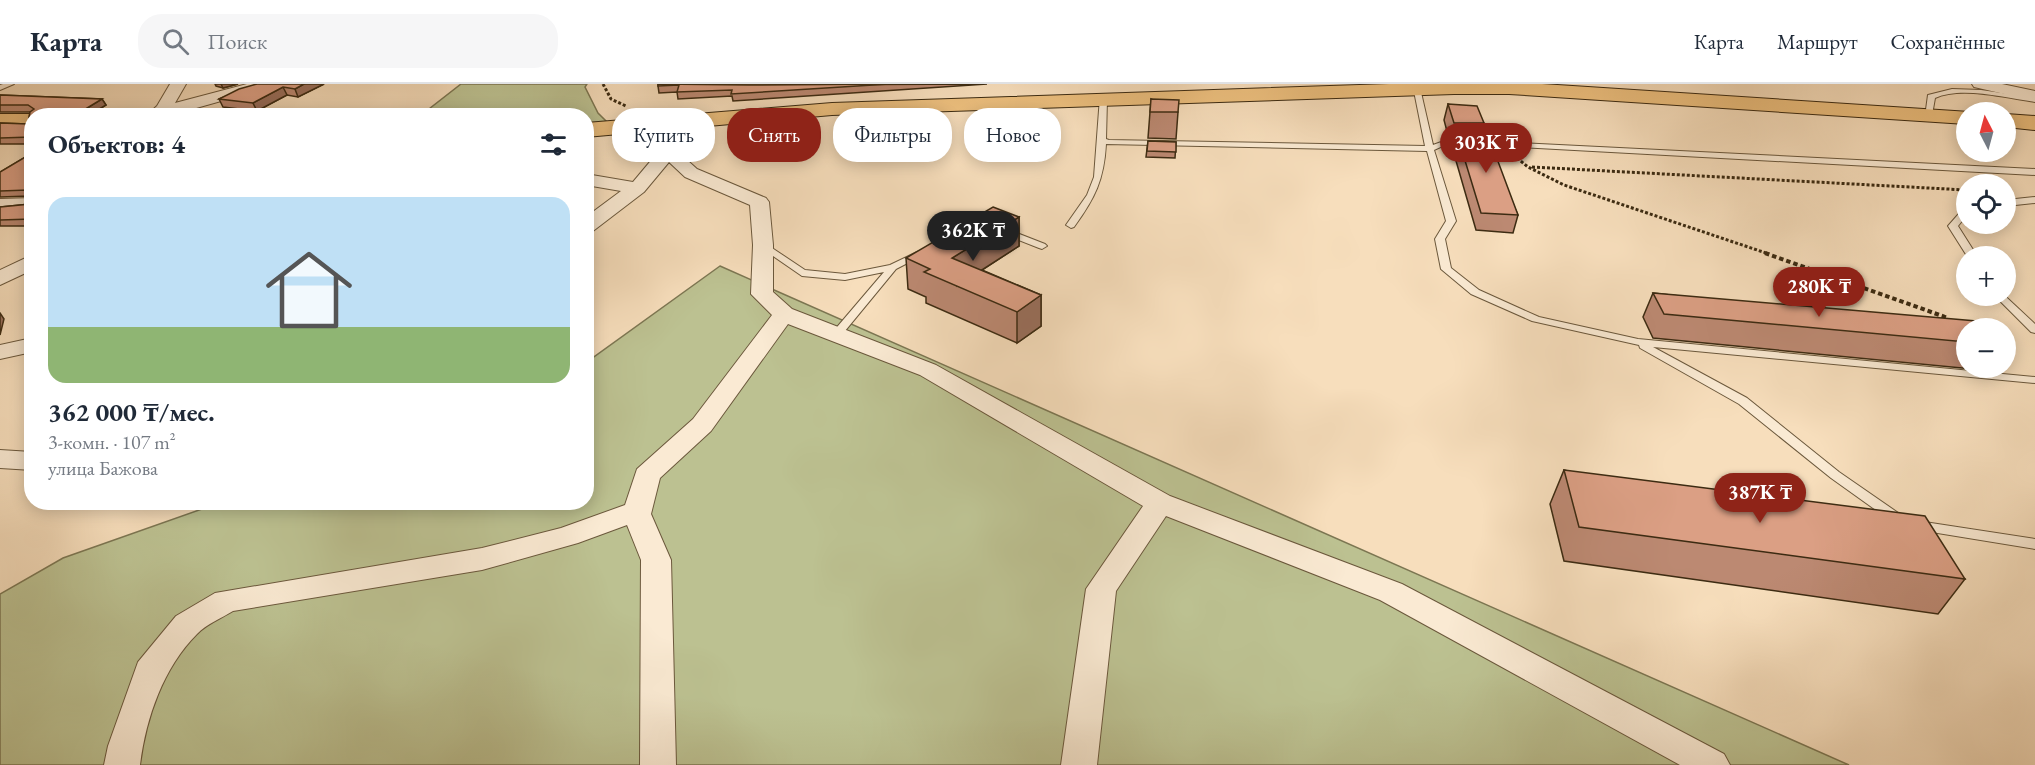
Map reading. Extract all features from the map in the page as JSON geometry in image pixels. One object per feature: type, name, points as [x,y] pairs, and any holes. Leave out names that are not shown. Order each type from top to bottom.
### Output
[{"type":"highway","points":[[715,119],[832,109],[1416,88],[1509,88],[1956,117]]},
{"type":"highway","points":[[0,121],[24,121]]},
{"type":"highway","points":[[2016,122],[2035,123]]},
{"type":"highway","points":[[594,129],[612,128]]},
{"type":"street","points":[[162,108],[178,84]]},
{"type":"street","points":[[177,108],[265,84]]},
{"type":"street","points":[[1980,84],[2035,98]]},
{"type":"street","points":[[594,221],[637,188],[659,162]]},
{"type":"street","points":[[680,162],[691,172],[759,202],[763,245],[762,294],[784,314],[928,370],[1160,503],[1391,592],[1712,765]]},
{"type":"street","points":[[594,180],[637,188]]},
{"type":"street","points":[[0,205],[24,204]]},
{"type":"street","points":[[0,279],[24,266]]},
{"type":"street","points":[[658,765],[656,560],[638,514],[646,475],[702,424],[784,314]]},
{"type":"street","points":[[0,352],[24,347]]},
{"type":"street","points":[[0,459],[24,460]]},
{"type":"street","points":[[1079,765],[1101,589],[1160,503]]},
{"type":"street","points":[[122,765],[125,746],[150,671],[187,624],[226,601],[482,559],[568,536],[628,514],[638,514]]},
{"type":"lane","points":[[0,88],[10,84]]},
{"type":"lane","points":[[1416,88],[1451,221],[1440,239],[1446,269],[1475,292],[1536,320],[1638,342],[2035,380]]},
{"type":"lane","points":[[1928,116],[1931,97],[1936,93],[2035,98]]},
{"type":"lane","points":[[1071,225],[1096,190],[1101,173],[1103,99]]},
{"type":"lane","points":[[1101,140],[1248,146],[1430,148],[1444,143],[1501,144],[2035,172]]},
{"type":"lane","points":[[2016,202],[2035,200]]},
{"type":"lane","points":[[990,229],[1002,230],[1042,246]]},
{"type":"lane","points":[[763,245],[802,273],[845,277],[893,267],[932,248]]},
{"type":"lane","points":[[836,335],[893,267]]},
{"type":"lane","points":[[2010,306],[2035,330]]},
{"type":"lane","points":[[1638,342],[1743,401],[1835,475],[1905,524]]},
{"type":"lane","points":[[1870,519],[2035,544]]},
{"type":"path","points":[[1501,144],[1528,167],[1564,185],[1881,291],[1948,318]]},
{"type":"path","points":[[1528,167],[1956,189]]},
{"type":"green space","points":[[461,84],[587,84],[585,87],[598,113],[607,122],[594,123],[594,108],[430,108]]},
{"type":"green space","points":[[720,266],[1849,765],[0,765],[0,594],[63,558],[199,510],[594,510],[594,357]]},
{"type":"building","points":[[257,84],[304,84],[295,89],[283,87],[253,103],[219,99],[239,89]]},
{"type":"building","points":[[658,84],[889,84],[731,94],[732,90],[677,92],[679,85],[658,86]]},
{"type":"building","points":[[0,95],[102,99],[87,108],[32,108],[28,105],[0,105]]},
{"type":"building","points":[[1151,99],[1179,100],[1178,112],[1150,112]]},
{"type":"building","points":[[1448,104],[1477,106],[1484,123],[1454,123]]},
{"type":"building","points":[[0,123],[24,124],[24,137],[0,138]]},
{"type":"building","points":[[1456,131],[1487,132],[1518,215],[1481,213]]},
{"type":"building","points":[[1148,141],[1176,142],[1176,152],[1147,151]]},
{"type":"building","points":[[24,158],[24,190],[0,191],[0,172]]},
{"type":"building","points":[[24,205],[24,219],[0,220],[0,207]]},
{"type":"building","points":[[993,207],[1019,217],[952,258],[1041,295],[1017,312],[924,272],[930,269],[906,258]]},
{"type":"building","points":[[1653,293],[1956,319],[1956,341],[1664,314]]},
{"type":"building","points":[[1564,470],[1925,516],[1965,579],[1579,527]]}]
